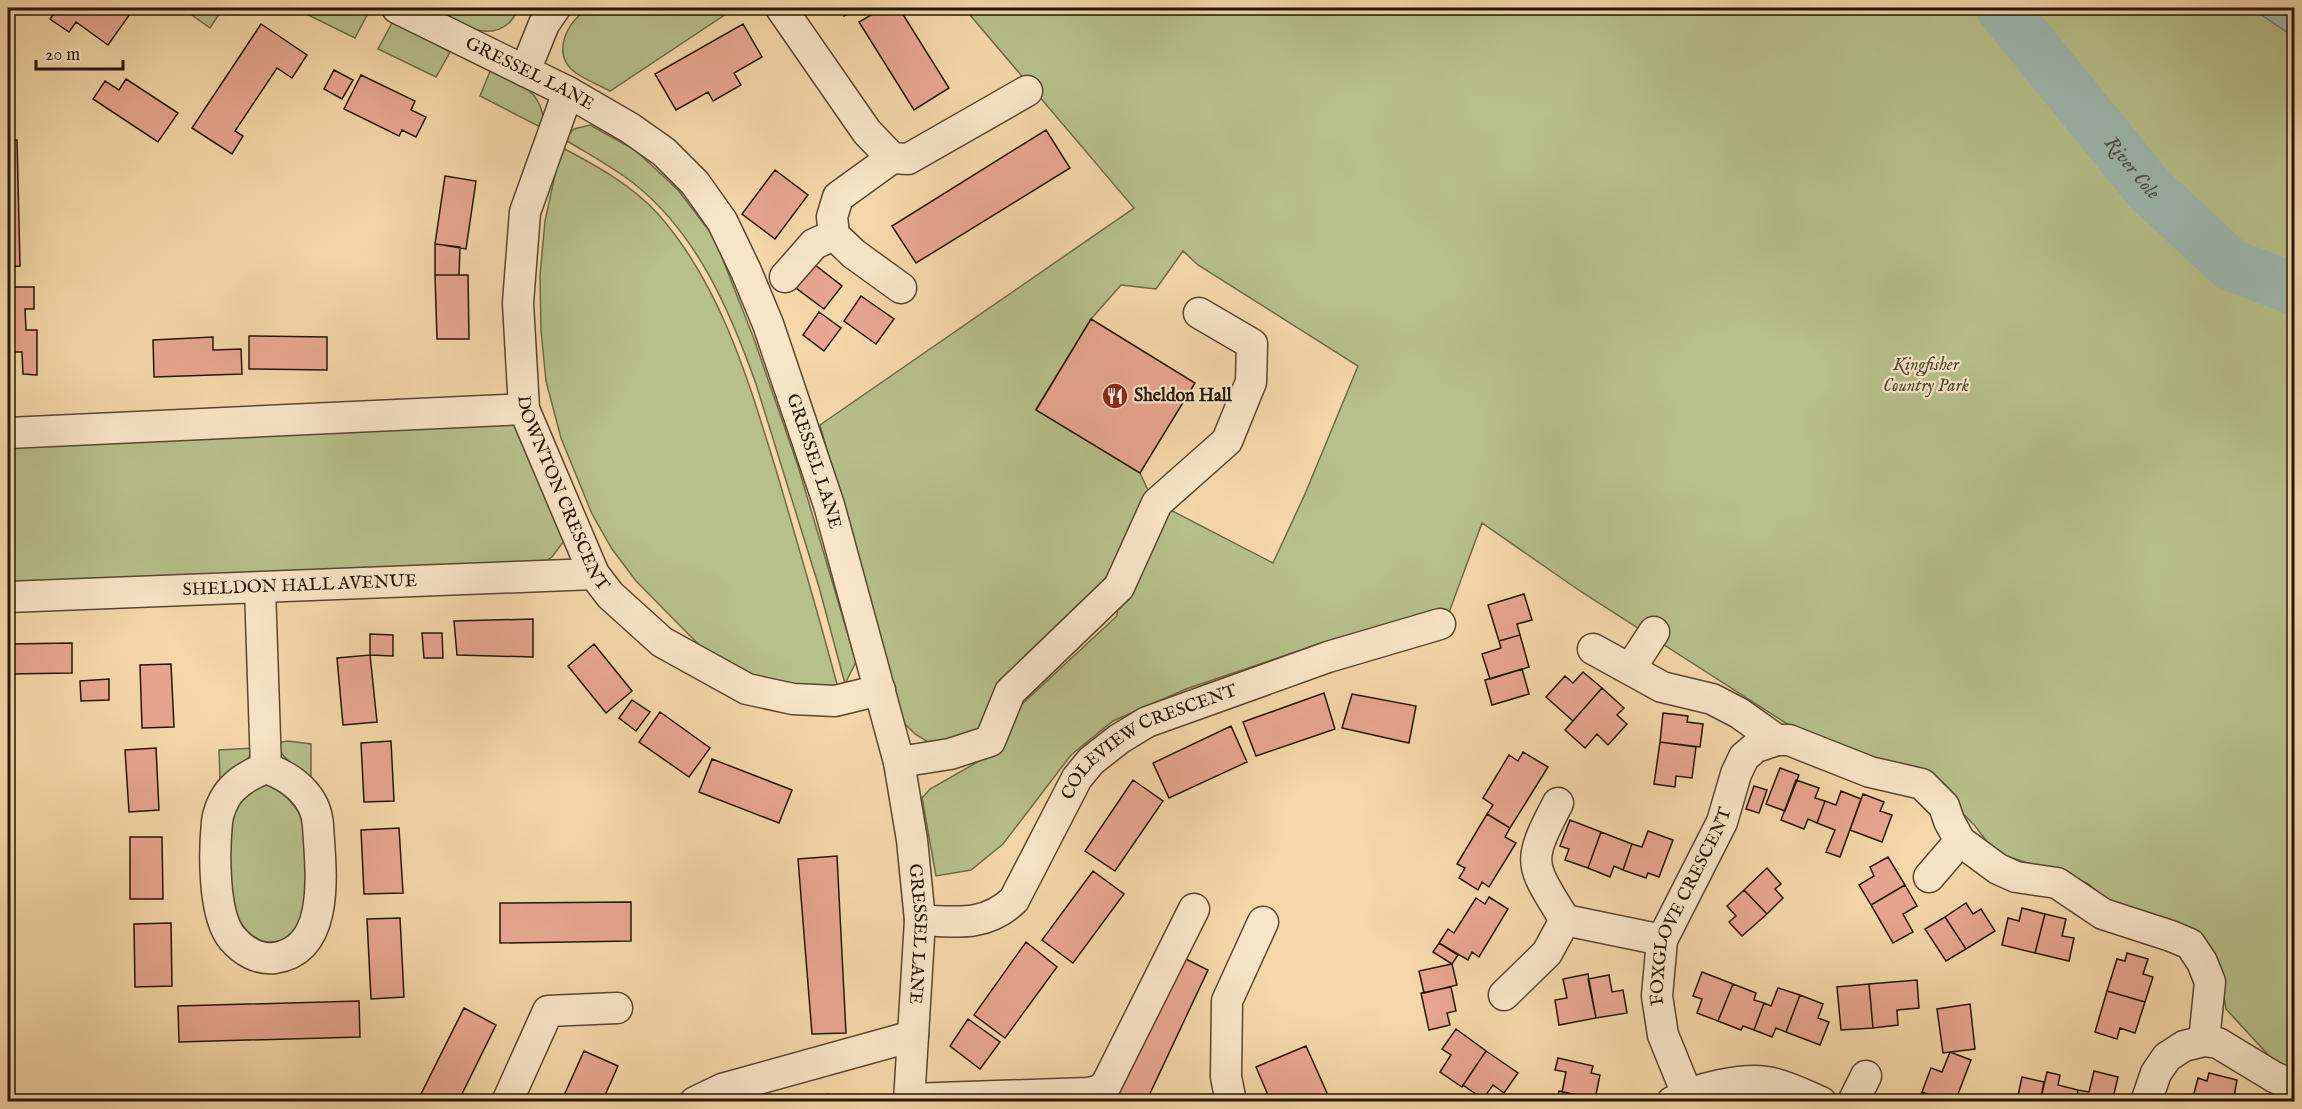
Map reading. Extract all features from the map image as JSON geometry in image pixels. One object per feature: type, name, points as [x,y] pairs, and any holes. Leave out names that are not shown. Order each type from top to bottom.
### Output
[{"type":"street","name":"GRESSEL LANE","points":[[397,8],[568,92],[630,128],[664,152],[695,183],[722,221],[746,271],[772,335],[829,505],[899,762],[912,840],[920,920],[909,1100]]},
{"type":"street","points":[[525,70],[544,24],[555,8]]},
{"type":"street","points":[[781,8],[867,132],[892,158]]},
{"type":"street","points":[[901,288],[854,254],[834,235],[832,217],[838,197],[892,158],[908,159],[1028,91]]},
{"type":"street","name":"DOWNTON CRESCENT","points":[[568,92],[525,212],[518,303],[524,409],[594,574],[610,595],[662,642],[747,689],[793,699],[835,701],[880,690]]},
{"type":"street","points":[[785,276],[814,244],[834,235]]},
{"type":"street","points":[[899,762],[950,754],[990,741],[1010,692],[1119,587],[1157,503],[1227,441],[1251,382],[1252,344],[1199,313]]},
{"type":"street","points":[[8,433],[524,409]]},
{"type":"street","name":"SHELDON HALL AVENUE","points":[[8,597],[594,574]]},
{"type":"street","points":[[260,588],[266,768]]},
{"type":"street","name":"COLEVIEW CRESCENT","points":[[920,920],[956,922],[989,918],[1002,912],[1014,900],[1077,777],[1091,761],[1119,739],[1148,722],[1328,657],[1440,624]]},
{"type":"street","points":[[1630,669],[1654,632]]},
{"type":"street","points":[[1593,649],[1662,687],[1712,699],[1739,713],[1777,740],[1789,740],[1870,772],[1922,784],[1944,806],[1948,821],[1960,842],[1998,869],[2016,877],[2057,883],[2103,914],[2171,936],[2190,945],[2202,962],[2210,982],[2204,1041]]},
{"type":"street","name":"FOXGLOVE CRESCENT","points":[[1679,1097],[1663,1035],[1657,996],[1662,940],[1722,822],[1736,774],[1744,757],[1756,747],[1777,740]]},
{"type":"street","points":[[266,768],[284,774],[299,786],[311,802],[317,819],[319,847],[319,908],[310,936],[282,957],[267,959],[253,955],[240,946],[224,925],[219,897],[217,859],[217,820],[222,805],[231,790],[246,777],[266,768]]},
{"type":"street","points":[[1558,803],[1541,836],[1536,853],[1536,871],[1565,920],[1662,940]]},
{"type":"street","points":[[1929,876],[1960,842]]},
{"type":"street","points":[[909,1100],[1098,1091],[1106,1084],[1194,909]]},
{"type":"street","points":[[1504,995],[1547,953],[1565,920]]},
{"type":"street","points":[[1231,1101],[1226,1077],[1227,1001],[1263,921]]},
{"type":"street","points":[[507,1101],[548,1011],[617,1008]]},
{"type":"street","points":[[695,1101],[722,1089],[913,1036]]},
{"type":"street","points":[[2146,1101],[2156,1073],[2167,1057],[2184,1046],[2204,1041],[2218,1043],[2274,1077],[2295,1086]]},
{"type":"street","points":[[1679,1097],[1749,1081],[1771,1083],[1821,1101]]},
{"type":"green space","points":[[197,8],[223,8],[210,28],[192,15]]},
{"type":"green space","points":[[294,8],[358,8],[368,13],[355,38]]},
{"type":"green space","points":[[435,8],[520,8],[509,23],[500,29],[481,31],[461,24]]},
{"type":"green space","points":[[588,8],[735,8],[610,91],[576,73],[564,57],[564,39],[568,30],[580,14]]},
{"type":"green space","name":"Kingfisher Country Park","points":[[964,8],[2294,8],[2294,1075],[2284,1072],[2226,1009],[2218,964],[2115,907],[2087,883],[1995,852],[1975,826],[1930,780],[1792,727],[1580,591],[1482,523],[1444,626],[1432,614],[1334,639],[1186,689],[1113,721],[1071,755],[1003,844],[971,870],[936,876],[922,798],[930,789],[997,751],[1021,705],[1117,616],[1119,587],[1157,503],[1273,563],[1305,494],[1358,366],[1198,265],[1183,251],[1156,289],[1121,285],[1091,319],[1036,409],[1140,473],[1152,499],[1113,569],[975,736],[928,742],[915,734],[903,722],[820,425],[1134,208]]},
{"type":"green space","points":[[393,21],[450,52],[436,77],[378,49]]},
{"type":"green space","points":[[491,69],[529,90],[540,105],[544,129],[480,96]]},
{"type":"green space","points":[[590,125],[635,150],[678,190],[714,237],[754,339],[798,466],[856,662],[845,684],[819,587],[756,384],[723,302],[695,251],[659,206],[620,173],[564,139],[574,129]]},
{"type":"green space","points":[[561,147],[612,176],[637,194],[658,214],[700,272],[744,370],[777,473],[838,688],[823,690],[748,677],[702,648],[636,581],[612,549],[592,514],[561,438],[546,381],[541,331],[540,276],[545,221]]},
{"type":"green space","points":[[512,424],[522,431],[564,541],[552,557],[543,563],[8,584],[8,439]]},
{"type":"green space","points":[[288,741],[311,744],[311,777],[286,759],[276,743]]},
{"type":"green space","points":[[254,748],[240,767],[220,779],[219,750]]},
{"type":"green space","points":[[270,782],[298,810],[309,836],[308,894],[304,915],[299,925],[285,938],[271,942],[251,934],[240,921],[229,881],[227,850],[231,821],[238,805],[245,796]]},
{"type":"water","points":[[2255,8],[2294,8],[2294,37],[2257,12]]},
{"type":"building","points":[[58,8],[121,8],[130,14],[108,45],[76,22],[69,32],[50,19]]},
{"type":"building","points":[[839,8],[858,8],[844,16]]},
{"type":"building","points":[[883,8],[899,8],[949,88],[914,110],[859,22]]},
{"type":"building","points":[[261,24],[307,55],[292,78],[277,68],[235,131],[243,136],[232,154],[192,128]]},
{"type":"building","points":[[743,24],[762,57],[734,73],[741,85],[713,101],[708,92],[676,110],[655,74]]},
{"type":"building","points":[[334,70],[353,80],[342,99],[324,89]]},
{"type":"building","points":[[361,75],[415,101],[411,110],[426,117],[416,137],[402,130],[399,136],[344,109]]},
{"type":"building","points":[[126,79],[178,113],[158,142],[93,99],[105,81],[119,90]]},
{"type":"building","points":[[1046,130],[1070,168],[916,263],[892,226]]},
{"type":"building","points":[[8,140],[17,140],[20,266],[8,267]]},
{"type":"building","points":[[775,170],[808,195],[775,239],[742,214]]},
{"type":"building","points":[[445,176],[476,181],[466,249],[435,244]]},
{"type":"building","points":[[435,244],[460,247],[459,275],[435,275]]},
{"type":"building","points":[[810,261],[842,286],[824,309],[792,285]]},
{"type":"building","points":[[435,275],[468,275],[469,339],[437,339]]},
{"type":"building","points":[[8,287],[34,287],[34,309],[25,309],[26,330],[37,330],[37,375],[23,374],[22,352],[8,352]]},
{"type":"building","points":[[861,296],[894,319],[876,344],[844,321]]},
{"type":"building","points":[[819,312],[841,328],[824,351],[803,335]]},
{"type":"building","name":"Sheldon Hall","points":[[1091,319],[1195,383],[1140,473],[1036,410]]},
{"type":"building","points":[[249,336],[327,337],[327,370],[249,369]]},
{"type":"building","points":[[213,337],[213,350],[241,349],[242,374],[154,377],[153,340]]},
{"type":"building","points":[[1524,594],[1532,620],[1517,624],[1520,635],[1499,641],[1488,605]]},
{"type":"building","points":[[533,619],[533,657],[457,655],[454,621]]},
{"type":"building","points":[[422,633],[442,633],[443,658],[424,658]]},
{"type":"building","points":[[370,634],[393,635],[393,656],[370,655]]},
{"type":"building","points":[[1520,635],[1529,667],[1490,679],[1482,654],[1501,648],[1499,641]]},
{"type":"building","points":[[72,643],[72,673],[8,674],[8,644]]},
{"type":"building","points":[[594,644],[632,691],[606,713],[568,666]]},
{"type":"building","points":[[370,655],[377,722],[343,725],[337,658]]},
{"type":"building","points":[[171,664],[174,727],[142,728],[140,665]]},
{"type":"building","points":[[1522,669],[1529,694],[1492,705],[1485,680]]},
{"type":"building","points":[[1583,672],[1602,688],[1573,721],[1546,697],[1565,676],[1573,683]]},
{"type":"building","points":[[109,679],[109,700],[81,701],[80,681]]},
{"type":"building","points":[[1602,688],[1624,708],[1617,715],[1627,724],[1608,745],[1597,734],[1585,748],[1565,730]]},
{"type":"building","points":[[1324,693],[1335,729],[1256,756],[1243,722]]},
{"type":"building","points":[[1352,694],[1416,706],[1409,743],[1342,728]]},
{"type":"building","points":[[632,700],[650,712],[636,731],[619,718]]},
{"type":"building","points":[[660,712],[710,748],[689,777],[639,742]]},
{"type":"building","points":[[1663,713],[1688,716],[1687,722],[1703,724],[1700,747],[1660,742]]},
{"type":"building","points":[[1231,726],[1247,762],[1169,798],[1153,763]]},
{"type":"building","points":[[391,741],[394,801],[364,802],[361,743]]},
{"type":"building","points":[[1660,742],[1696,747],[1692,778],[1676,776],[1675,787],[1654,784]]},
{"type":"building","points":[[156,748],[159,810],[129,812],[125,750]]},
{"type":"building","points":[[1523,752],[1548,767],[1510,828],[1487,814],[1493,805],[1483,798],[1509,755],[1518,761]]},
{"type":"building","points":[[712,759],[792,790],[779,823],[699,792]]},
{"type":"building","points":[[1780,768],[1799,775],[1785,811],[1766,804]]},
{"type":"building","points":[[1133,780],[1163,801],[1115,871],[1085,851]]},
{"type":"building","points":[[1796,780],[1819,788],[1815,798],[1825,801],[1817,823],[1808,819],[1804,829],[1781,820]]},
{"type":"building","points":[[1754,786],[1767,790],[1759,813],[1746,809]]},
{"type":"building","points":[[1841,791],[1861,799],[1840,857],[1826,852],[1835,830],[1817,823],[1825,801],[1836,805]]},
{"type":"building","points":[[1863,794],[1884,802],[1880,811],[1892,815],[1882,842],[1850,830]]},
{"type":"building","points":[[1487,814],[1510,828],[1505,837],[1516,843],[1489,887],[1482,882],[1478,890],[1459,878],[1465,868],[1457,864]]},
{"type":"building","points":[[1570,820],[1601,832],[1588,868],[1565,860],[1569,849],[1560,846]]},
{"type":"building","points":[[399,828],[403,893],[364,894],[361,830]]},
{"type":"building","points":[[1648,831],[1673,840],[1659,877],[1648,873],[1646,878],[1623,870],[1632,844],[1642,847]]},
{"type":"building","points":[[1601,832],[1632,844],[1623,870],[1614,866],[1610,877],[1588,868]]},
{"type":"building","points":[[130,837],[162,837],[163,899],[130,899]]},
{"type":"building","points":[[837,856],[846,1033],[812,1034],[798,859]]},
{"type":"building","points":[[1888,857],[1905,885],[1871,905],[1859,885],[1874,876],[1870,867]]},
{"type":"building","points":[[1767,868],[1781,884],[1775,889],[1783,898],[1767,914],[1744,890]]},
{"type":"building","points":[[1093,871],[1124,894],[1073,963],[1042,940]]},
{"type":"building","points":[[1905,885],[1917,906],[1903,914],[1913,932],[1893,943],[1871,905]]},
{"type":"building","points":[[1744,890],[1767,914],[1742,936],[1729,922],[1736,916],[1727,906]]},
{"type":"building","points":[[1489,897],[1508,909],[1479,957],[1472,952],[1468,960],[1439,943],[1448,929],[1454,933],[1476,898],[1485,904]]},
{"type":"building","points":[[631,902],[631,941],[500,943],[500,903]]},
{"type":"building","points":[[1966,903],[1973,914],[1981,909],[1995,931],[1966,949],[1945,917]]},
{"type":"building","points":[[2022,908],[2045,914],[2035,953],[2002,945],[2008,918],[2019,921]]},
{"type":"building","points":[[2045,914],[2066,919],[2062,936],[2074,938],[2069,961],[2035,953]]},
{"type":"building","points":[[1945,917],[1966,949],[1946,961],[1925,929]]},
{"type":"building","points":[[400,918],[404,997],[371,999],[367,919]]},
{"type":"building","points":[[171,923],[172,986],[135,987],[134,924]]},
{"type":"building","points":[[1026,942],[1057,967],[1005,1038],[974,1015]]},
{"type":"building","points":[[1439,943],[1458,955],[1452,964],[1433,952]]},
{"type":"building","points":[[2127,953],[2148,959],[2143,974],[2153,977],[2145,1002],[2107,991],[2117,959],[2125,961]]},
{"type":"building","points":[[1184,958],[1208,970],[1146,1102],[1115,1102]]},
{"type":"building","points":[[1452,964],[1457,985],[1424,993],[1419,971]]},
{"type":"building","points":[[1702,972],[1733,984],[1718,1021],[1697,1013],[1702,999],[1693,996]]},
{"type":"building","points":[[1588,974],[1596,1018],[1559,1025],[1555,1000],[1567,998],[1563,979]]},
{"type":"building","points":[[1609,975],[1612,992],[1623,990],[1627,1013],[1596,1018],[1588,979]]},
{"type":"building","points":[[1917,980],[1919,1008],[1897,1010],[1898,1025],[1873,1028],[1869,984]]},
{"type":"building","points":[[1733,984],[1756,993],[1754,1000],[1764,1003],[1754,1030],[1743,1026],[1741,1030],[1718,1021]]},
{"type":"building","points":[[1869,984],[1873,1028],[1841,1030],[1837,987]]},
{"type":"building","points":[[1451,987],[1456,1011],[1447,1013],[1450,1025],[1429,1030],[1421,993]]},
{"type":"building","points":[[1778,988],[1800,995],[1786,1032],[1776,1028],[1772,1037],[1754,1030],[1764,1003],[1771,1006]]},
{"type":"building","points":[[2107,991],[2145,1002],[2135,1033],[2120,1028],[2117,1039],[2095,1032]]},
{"type":"building","points":[[1800,995],[1823,1004],[1818,1018],[1829,1022],[1820,1045],[1786,1032]]},
{"type":"building","points":[[359,1001],[360,1037],[179,1042],[178,1006]]},
{"type":"building","points":[[1970,1004],[1975,1049],[1943,1053],[1937,1009]]},
{"type":"building","points":[[464,1008],[496,1025],[458,1102],[417,1102]]},
{"type":"building","points":[[968,1019],[1000,1042],[980,1069],[950,1046]]},
{"type":"building","points":[[1456,1029],[1486,1051],[1462,1087],[1440,1072],[1451,1055],[1442,1049]]},
{"type":"building","points":[[1306,1046],[1331,1102],[1271,1102],[1256,1067]]},
{"type":"building","points":[[584,1051],[618,1066],[602,1102],[561,1102]]},
{"type":"building","points":[[1486,1051],[1518,1073],[1504,1093],[1493,1085],[1483,1099],[1463,1085]]},
{"type":"building","points":[[1950,1052],[1971,1060],[1955,1102],[1947,1102],[1922,1092],[1931,1068],[1942,1072]]},
{"type":"building","points":[[1558,1058],[1593,1066],[1591,1073],[1600,1075],[1595,1099],[1562,1092],[1566,1072],[1555,1070]]},
{"type":"building","points":[[2094,1071],[2118,1077],[2112,1102],[2076,1102],[2078,1090],[2089,1092]]},
{"type":"building","points":[[2047,1072],[2060,1075],[2058,1085],[2078,1090],[2076,1102],[2040,1102]]},
{"type":"building","points":[[2209,1073],[2237,1080],[2233,1102],[2192,1101],[2198,1078],[2207,1081]]},
{"type":"building","points":[[2022,1077],[2044,1082],[2040,1102],[2006,1102],[2007,1097],[2017,1100]]},
{"type":"building","points":[[1559,1091],[1595,1099],[1594,1102],[1557,1102]]},
{"type":"building","points":[[1922,1092],[1947,1102],[1918,1102]]},
{"type":"building","points":[[828,1094],[830,1102],[802,1102]]},
{"type":"waterway","name":"River Cole","points":[[2002,8],[2149,189],[2231,265],[2294,289]]},
{"type":"place","name":"Sheldon Hall","points":[[1115,396]]}]
